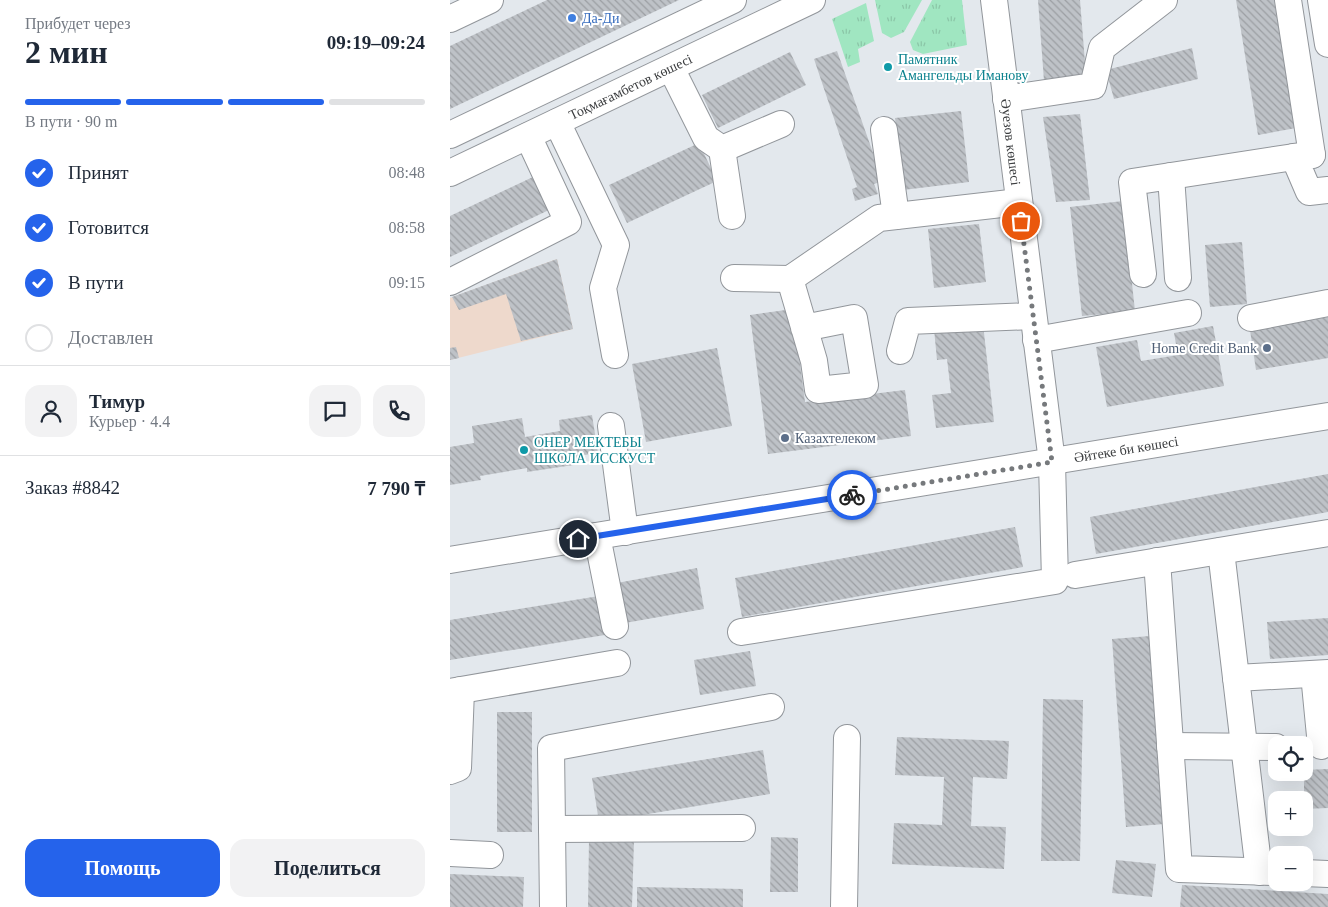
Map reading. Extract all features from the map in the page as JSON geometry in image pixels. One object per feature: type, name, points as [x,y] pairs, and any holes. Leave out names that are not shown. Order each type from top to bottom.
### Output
[{"type":"street","name":"Тоқмағамбетов көшесі","points":[[450,173],[812,0]]},
{"type":"street","name":"Әуезов көшесі","points":[[741,632],[1055,581],[1052,462],[994,0]]},
{"type":"street","points":[[1006,99],[1093,86],[1102,48],[1164,0]]},
{"type":"street","points":[[1288,0],[1312,155],[1309,192],[1328,190]]},
{"type":"street","points":[[1321,0],[1328,44]]},
{"type":"street","points":[[450,135],[730,1]]},
{"type":"street","points":[[450,19],[480,2]]},
{"type":"street","points":[[671,68],[706,138],[722,149],[732,216]]},
{"type":"street","points":[[557,122],[616,245],[603,288],[615,355]]},
{"type":"street","points":[[722,149],[781,124]]},
{"type":"street","points":[[884,130],[896,216]]},
{"type":"street","points":[[450,282],[568,222],[528,136]]},
{"type":"street","points":[[1143,274],[1132,182],[1312,155]]},
{"type":"street","points":[[1171,176],[1178,278]]},
{"type":"street","points":[[734,278],[790,279],[879,218],[1019,202]]},
{"type":"street","points":[[790,279],[804,328]]},
{"type":"street","points":[[1251,318],[1328,304]]},
{"type":"street","points":[[900,351],[908,321],[1035,328],[1188,313]]},
{"type":"street","name":"Әйтеке би көшесі","points":[[450,560],[1328,416]]},
{"type":"street","points":[[611,426],[625,532]]},
{"type":"street","points":[[1075,575],[1328,533]]},
{"type":"street","points":[[597,536],[615,626]]},
{"type":"street","points":[[1157,561],[1179,869],[1268,872],[1244,747],[1221,551]]},
{"type":"street","points":[[450,771],[458,768],[455,691],[617,663]]},
{"type":"street","points":[[1236,678],[1321,674],[1317,746]]},
{"type":"street","points":[[553,907],[551,748],[771,707]]},
{"type":"street","points":[[844,907],[847,738]]},
{"type":"street","points":[[1170,746],[1268,747]]},
{"type":"street","points":[[552,829],[742,828]]},
{"type":"street","points":[[450,853],[490,855]]},
{"type":"street","points":[[1313,873],[1328,874]]},
{"type":"shaded area","points":[[557,259],[573,329],[450,360],[450,298]]},
{"type":"green space","points":[[875,0],[922,0],[904,32],[891,38],[882,33]]},
{"type":"green space","points":[[932,0],[962,0],[967,45],[923,54],[913,50],[910,42]]},
{"type":"green space","points":[[866,3],[874,41],[858,49],[860,62],[848,67],[832,19]]},
{"type":"building","points":[[547,0],[679,0],[450,109],[450,46]]},
{"type":"building","points":[[1038,0],[1080,0],[1086,75],[1044,81]]},
{"type":"building","points":[[1236,0],[1274,0],[1296,128],[1258,135]]},
{"type":"building","points":[[1192,48],[1198,79],[1114,99],[1106,70]]},
{"type":"building","points":[[837,51],[883,181],[874,184],[878,194],[855,201],[852,189],[857,187],[814,59]]},
{"type":"building","points":[[790,52],[806,85],[718,128],[702,95]]},
{"type":"building","points":[[961,111],[969,182],[903,190],[895,118]]},
{"type":"building","points":[[1080,114],[1090,200],[1056,202],[1043,117]]},
{"type":"building","points":[[699,143],[717,181],[627,223],[609,185]]},
{"type":"building","points":[[535,176],[551,209],[450,257],[450,216]]},
{"type":"building","points":[[1123,201],[1135,311],[1082,316],[1070,207]]},
{"type":"building","points":[[979,224],[986,282],[934,288],[928,229]]},
{"type":"building","points":[[1242,242],[1247,304],[1210,307],[1205,245]]},
{"type":"building","points":[[557,259],[573,329],[521,341],[506,294],[459,310],[452,297]]},
{"type":"building","points":[[793,309],[805,402],[905,390],[911,436],[768,454],[750,315]]},
{"type":"building","points":[[1328,317],[1328,358],[1256,370],[1250,330]]},
{"type":"building","points":[[983,324],[994,422],[936,428],[932,395],[951,393],[947,359],[937,360],[934,329]]},
{"type":"building","points":[[1213,326],[1224,386],[1107,407],[1096,347],[1137,340],[1141,361],[1178,355],[1174,333]]},
{"type":"building","points":[[456,347],[459,358],[450,360],[450,348]]},
{"type":"building","points":[[717,348],[732,426],[646,442],[632,364]]},
{"type":"building","name":"ОНЕР МЕКТЕБЫ ШКОЛА ИССКУСТ","points":[[592,415],[598,453],[578,456],[580,464],[527,472],[527,468],[480,476],[481,480],[450,485],[450,447],[474,443],[472,426],[522,418],[525,437],[560,431],[559,420]]},
{"type":"building","points":[[1328,474],[1328,512],[1096,554],[1090,517]]},
{"type":"building","points":[[1015,527],[1023,567],[742,617],[735,578]]},
{"type":"building","points":[[697,568],[704,609],[625,623],[617,583]]},
{"type":"building","points":[[599,596],[605,635],[450,660],[450,620]]},
{"type":"building","points":[[1328,618],[1328,655],[1270,659],[1267,622]]},
{"type":"building","points":[[1150,636],[1165,824],[1126,827],[1112,639]]},
{"type":"building","points":[[750,651],[756,686],[700,695],[694,660]]},
{"type":"building","points":[[1043,699],[1083,700],[1080,861],[1041,861]]},
{"type":"building","points":[[497,712],[532,712],[532,832],[497,832]]},
{"type":"building","points":[[897,737],[1009,741],[1007,779],[973,777],[971,826],[1006,827],[1004,869],[892,864],[894,823],[942,825],[944,777],[895,775]]},
{"type":"building","points":[[763,750],[770,794],[599,822],[592,778]]},
{"type":"building","points":[[1328,769],[1328,808],[1313,809],[1313,791],[1304,791],[1304,781],[1313,781],[1313,770]]},
{"type":"building","points":[[771,837],[798,838],[798,892],[770,892]]},
{"type":"building","points":[[589,839],[634,840],[632,907],[588,907]]},
{"type":"building","points":[[1116,860],[1156,864],[1152,897],[1112,893]]},
{"type":"building","points":[[450,874],[524,877],[523,907],[450,907]]},
{"type":"building","points":[[1182,885],[1328,894],[1328,907],[1180,907]]},
{"type":"building","points":[[637,887],[743,889],[743,907],[637,907]]},
{"type":"way so far","points":[[852,495],[1052,462],[1021,221]]},
{"type":"place","name":"Да-Ди","points":[[572,18]]},
{"type":"place","name":"Памятник Амангельды Иманову","points":[[888,67]]},
{"type":"place","name":"Home Credit Bank","points":[[1267,348]]},
{"type":"place","name":"Казахтелеком","points":[[785,438]]},
{"type":"place","name":"ОНЕР МЕКТЕБЫ ШКОЛА ИССКУСТ","points":[[524,450]]},
{"type":"route","points":[[578,539],[852,495]]}]
